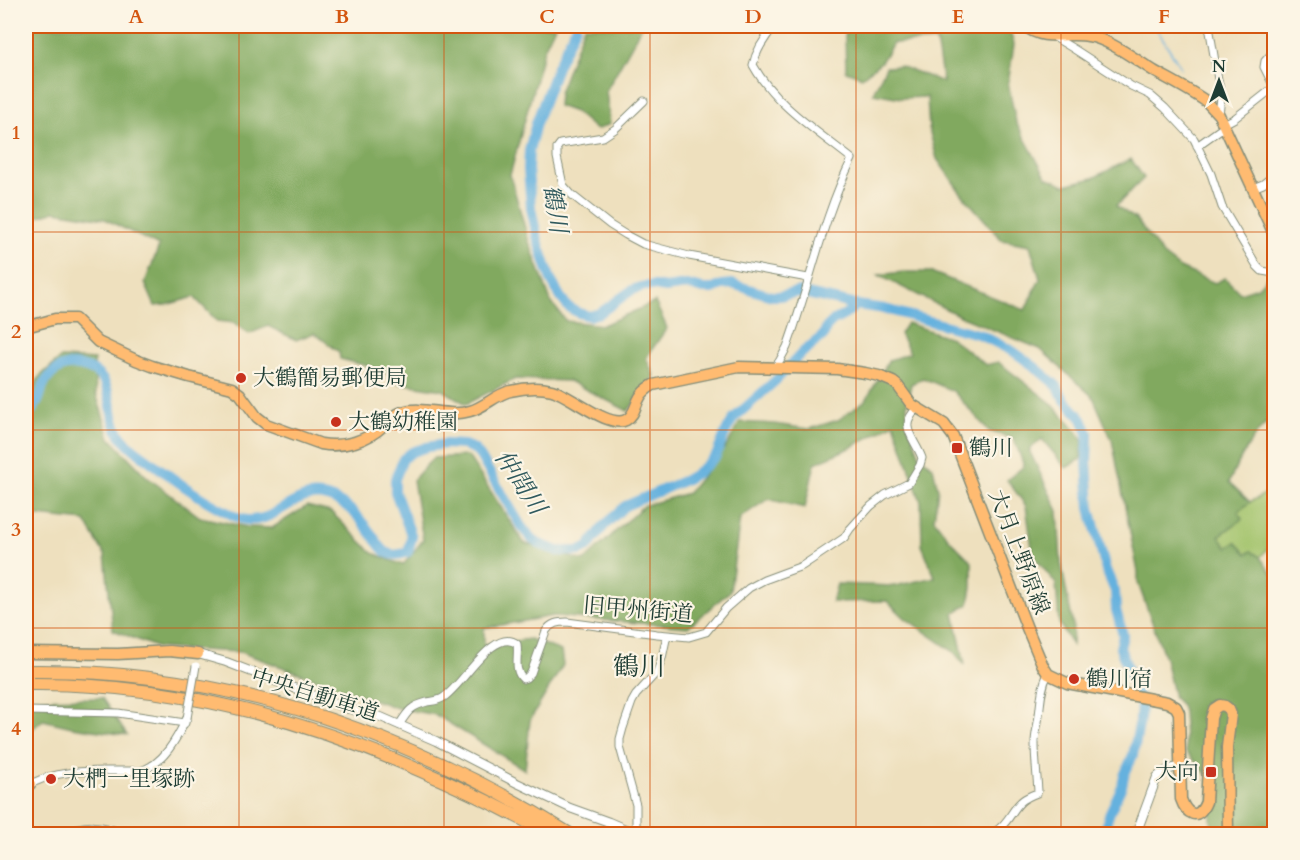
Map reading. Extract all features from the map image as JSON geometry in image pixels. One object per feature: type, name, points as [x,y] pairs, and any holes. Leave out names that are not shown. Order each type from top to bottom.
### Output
[{"type":"highway","name":"中央自動車道","points":[[26,671],[91,671],[155,678],[288,705],[351,726],[417,754],[483,785],[570,834]]},
{"type":"highway","name":"中央自動車道","points":[[26,684],[91,685],[154,691],[220,703],[287,721],[351,741],[412,766],[478,796],[549,834]]},
{"type":"main road","points":[[1025,26],[1038,34],[1052,36],[1082,34],[1103,40],[1199,96],[1210,105],[1223,122],[1275,234]]},
{"type":"main road","name":"大月上野原線","points":[[26,327],[55,319],[75,319],[94,339],[107,346],[152,366],[232,388],[266,424],[330,446],[353,443],[369,437],[402,412],[415,410],[470,412],[499,395],[528,389],[540,388],[560,393],[605,418],[619,422],[629,418],[642,394],[654,385],[739,367],[837,369],[879,376],[893,382],[917,408],[944,424],[953,435],[1027,628],[1048,674]]},
{"type":"main road","points":[[26,652],[118,654],[169,651],[198,654]]},
{"type":"main road","points":[[1048,674],[1066,683],[1167,702],[1176,707],[1179,713],[1181,799],[1184,807],[1193,814],[1199,813],[1206,802],[1211,718],[1214,709],[1220,705],[1229,709],[1232,714],[1227,747],[1228,834]]},
{"type":"street","points":[[763,26],[768,33]]},
{"type":"street","points":[[775,26],[768,33],[754,58],[753,65],[757,73],[802,120],[852,159],[837,190],[790,340],[778,367]]},
{"type":"street","points":[[1209,26],[1223,122]]},
{"type":"street","points":[[1052,36],[1131,86],[1150,95],[1165,108],[1194,139],[1222,207],[1257,266],[1262,271],[1275,273]]},
{"type":"street","points":[[1197,147],[1223,122],[1235,118],[1273,88],[1264,67],[1265,62],[1275,51]]},
{"type":"street","points":[[644,101],[615,129],[603,137],[560,144],[557,148],[557,157],[563,185],[572,195],[610,225],[643,244],[688,256],[808,278]]},
{"type":"street","points":[[1253,188],[1275,175]]},
{"type":"street","name":"旧甲州街道","points":[[399,725],[413,706],[447,696],[483,655],[502,641],[510,640],[517,644],[517,669],[520,678],[526,678],[531,673],[546,631],[554,623],[567,622],[689,637],[706,632],[726,608],[749,588],[802,566],[844,538],[878,501],[909,483],[922,458],[908,428],[911,414],[917,408]]},
{"type":"street","points":[[27,783],[60,773],[140,771],[154,765],[182,731],[186,721],[198,654],[226,662],[349,709],[381,717],[435,741],[570,808],[636,834],[636,805],[620,747],[620,739],[634,698],[659,667],[667,635]]},
{"type":"street","points":[[996,831],[1008,821],[1020,801],[1038,791],[1035,733],[1041,693],[1048,674]]},
{"type":"street","points":[[26,711],[118,713],[186,721]]},
{"type":"street","points":[[1136,834],[1157,777],[1163,771],[1180,767]]},
{"type":"street","points":[[65,834],[78,829],[103,827],[122,834]]},
{"type":"green space","points":[[26,26],[555,26],[544,49],[510,175],[529,242],[551,302],[566,321],[603,325],[655,302],[667,328],[646,358],[654,376],[628,411],[569,381],[515,379],[466,404],[443,390],[398,383],[388,373],[340,359],[339,352],[314,333],[296,340],[268,326],[249,334],[234,323],[217,321],[194,297],[155,306],[145,283],[159,246],[105,219],[55,211],[31,219],[26,218]]},
{"type":"green space","points":[[584,26],[641,26],[606,91],[610,124],[596,130],[575,112],[558,106],[559,93]]},
{"type":"green space","points":[[843,26],[946,26],[950,30],[951,26],[1008,26],[1014,44],[1008,84],[1016,122],[1046,177],[1065,185],[1093,178],[1131,159],[1144,178],[1116,206],[1136,219],[1163,255],[1180,268],[1215,283],[1225,278],[1240,293],[1258,287],[1267,277],[1274,284],[1274,325],[1271,327],[1275,385],[1272,419],[1253,439],[1229,482],[1250,502],[1238,512],[1242,519],[1219,536],[1227,548],[1236,542],[1247,554],[1251,551],[1260,557],[1274,576],[1274,834],[1212,834],[1209,777],[1186,752],[1183,712],[1181,705],[1174,698],[1165,658],[1138,583],[1138,572],[1112,440],[1093,397],[1040,349],[960,316],[878,275],[931,272],[1025,310],[1040,279],[1030,245],[1002,240],[961,193],[937,159],[929,129],[927,97],[901,98],[873,93],[886,67],[900,66],[943,82],[936,41],[893,43],[881,62],[862,77],[846,71]]},
{"type":"green space","points":[[907,323],[951,338],[986,365],[998,362],[1050,402],[1077,431],[1083,442],[1081,459],[1066,468],[1042,439],[1029,450],[1058,511],[1061,563],[1073,625],[1072,645],[1059,623],[1056,584],[1033,555],[1026,506],[1007,480],[1024,466],[1014,439],[989,431],[953,391],[923,378],[911,384],[907,422],[920,456],[933,467],[938,489],[934,519],[949,539],[972,562],[969,604],[954,613],[965,665],[954,652],[905,618],[887,601],[832,602],[837,584],[895,586],[935,577],[922,545],[921,502],[894,423],[850,448],[815,463],[805,508],[768,499],[740,518],[730,591],[688,627],[553,616],[484,628],[484,645],[530,639],[561,651],[563,665],[530,720],[525,770],[436,715],[397,708],[240,652],[158,648],[113,630],[105,555],[85,521],[38,516],[26,512],[26,400],[40,376],[61,358],[94,360],[96,394],[110,438],[147,477],[200,517],[247,527],[272,528],[307,506],[331,512],[373,553],[403,565],[423,540],[413,480],[433,458],[468,456],[524,543],[584,561],[643,506],[688,493],[727,445],[740,422],[809,429],[838,420],[866,400],[889,360],[910,353],[900,334]]},
{"type":"green space","points":[[1270,491],[1274,496],[1274,542],[1260,557],[1251,551],[1247,554],[1227,548],[1219,536],[1242,519],[1237,512]]},
{"type":"green space","points":[[102,698],[127,735],[43,720],[26,734],[26,699]]},
{"type":"waterway","name":"鶴川","points":[[576,26],[557,67],[536,123],[529,151],[528,169],[531,208],[538,241],[551,280],[568,307],[589,316],[600,313],[632,290],[645,286],[665,288],[687,285],[713,289],[732,284],[772,296],[798,292],[885,309],[981,335],[1014,352],[1057,386],[1064,399],[1082,419],[1088,433],[1090,508],[1106,570],[1115,591],[1116,610],[1123,635],[1120,648],[1141,704],[1133,755],[1103,834]]},
{"type":"waterway","points":[[1155,26],[1181,68]]},
{"type":"waterway","name":"仲間川","points":[[26,417],[37,403],[46,381],[58,369],[74,365],[92,370],[106,384],[115,425],[123,439],[204,499],[241,519],[248,520],[271,515],[301,499],[323,496],[350,509],[383,549],[392,555],[408,552],[412,537],[395,492],[395,479],[403,459],[412,452],[427,447],[445,444],[464,445],[474,449],[480,456],[521,526],[532,539],[558,551],[580,551],[588,547],[604,526],[625,506],[697,473],[716,456],[734,418],[824,335],[826,328],[833,321],[857,305]]},
{"type":"place","name":"大鶴簡易郵便局","points":[[241,378]]},
{"type":"place","name":"大鶴幼稚園","points":[[336,422]]},
{"type":"place","name":"鶴川","points":[[957,448]]},
{"type":"place","name":"鶴川宿","points":[[1074,679]]},
{"type":"place","name":"大向","points":[[1211,772]]},
{"type":"place","name":"大椚一里塚跡","points":[[51,779]]},
{"type":"district","name":"鶴川","points":[[639,666]]}]
